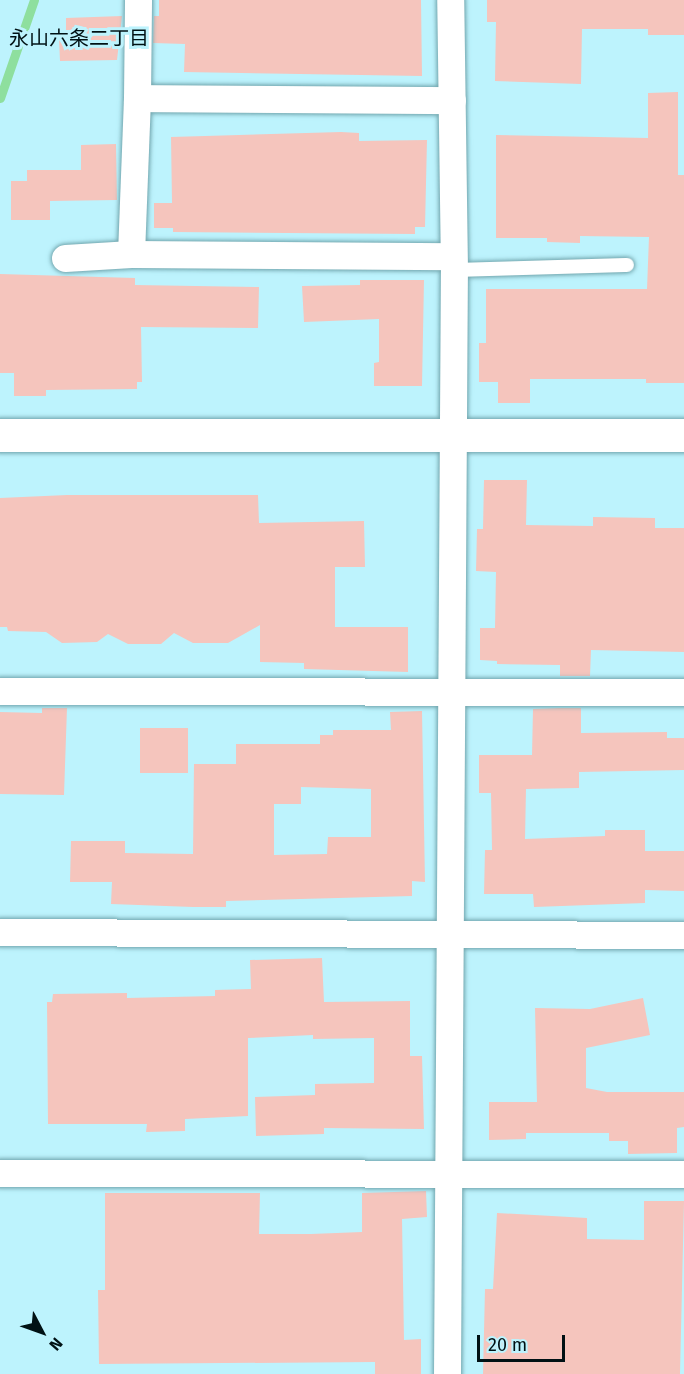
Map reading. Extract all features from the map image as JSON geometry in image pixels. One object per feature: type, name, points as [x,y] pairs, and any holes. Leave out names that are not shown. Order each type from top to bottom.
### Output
[{"type":"street","points":[[131,254],[138,0]]},
{"type":"street","points":[[447,1374],[452,692],[450,435],[453,263],[450,0]]},
{"type":"street","points":[[137,98],[452,100]]},
{"type":"street","points":[[65,258],[131,254],[453,263]]},
{"type":"street","points":[[0,435],[684,435]]},
{"type":"street","points":[[0,691],[684,692]]},
{"type":"street","points":[[0,932],[451,936],[684,935]]},
{"type":"street","points":[[0,1173],[684,1174]]},
{"type":"lane","points":[[453,263],[627,265]]},
{"type":"building","points":[[159,0],[421,0],[422,76],[184,72],[185,44],[153,43],[154,16],[159,16]]},
{"type":"building","points":[[487,0],[684,0],[684,35],[648,35],[648,29],[582,29],[581,84],[495,81],[496,22],[487,22]]},
{"type":"building","points":[[122,16],[117,60],[60,61],[59,39],[66,37],[66,18]]},
{"type":"building","points":[[678,92],[678,175],[684,175],[684,383],[646,383],[646,379],[530,379],[530,403],[498,403],[498,382],[479,382],[479,343],[486,343],[486,289],[647,289],[649,237],[580,236],[580,243],[547,242],[547,238],[496,238],[496,135],[648,138],[648,93]]},
{"type":"building","points":[[359,133],[359,141],[427,140],[425,227],[415,227],[415,234],[173,232],[173,228],[154,228],[154,203],[172,203],[171,137]]},
{"type":"building","points":[[116,144],[117,200],[50,201],[50,220],[11,220],[11,181],[27,181],[27,170],[81,170],[81,145]]},
{"type":"building","points":[[0,274],[135,278],[135,285],[259,287],[258,328],[141,327],[142,382],[137,382],[137,389],[46,390],[46,396],[14,396],[14,373],[0,373]]},
{"type":"building","points":[[360,280],[424,280],[422,386],[374,386],[374,363],[379,362],[379,319],[304,322],[302,286],[360,285]]},
{"type":"building","points":[[484,480],[527,480],[526,525],[593,526],[593,517],[655,518],[655,528],[684,528],[684,652],[591,650],[590,676],[560,676],[560,665],[497,664],[497,661],[480,660],[480,628],[495,628],[496,572],[476,571],[477,529],[483,529]]},
{"type":"building","points":[[67,495],[258,495],[259,523],[364,521],[365,567],[335,567],[335,627],[408,627],[408,672],[304,669],[304,663],[260,662],[260,625],[228,643],[193,643],[174,633],[161,644],[128,644],[108,634],[97,642],[62,643],[46,632],[8,631],[7,627],[0,627],[0,498]]},
{"type":"building","points":[[42,708],[67,708],[64,795],[0,794],[0,712],[42,713]]},
{"type":"building","points":[[581,708],[581,733],[667,732],[667,738],[684,738],[684,770],[579,772],[579,788],[526,789],[525,839],[605,836],[605,830],[645,830],[645,851],[684,851],[684,891],[645,890],[645,903],[534,907],[533,894],[484,894],[485,850],[492,850],[491,793],[479,793],[479,755],[532,755],[533,709]]},
{"type":"building","points":[[422,711],[425,882],[412,881],[412,896],[226,901],[226,907],[111,904],[112,882],[70,882],[71,841],[125,841],[125,853],[193,854],[194,764],[236,764],[236,744],[320,744],[320,735],[333,735],[333,730],[391,730],[390,712]],"holes":[[[301,787],[371,789],[371,837],[328,837],[327,854],[274,855],[274,804],[301,804]]]},
{"type":"building","points":[[140,728],[188,728],[188,773],[140,773]]},
{"type":"building","points":[[322,958],[324,1002],[410,1001],[410,1056],[422,1056],[424,1129],[324,1128],[324,1134],[256,1136],[255,1097],[315,1095],[315,1084],[374,1083],[374,1038],[313,1039],[313,1035],[248,1038],[248,1116],[185,1119],[185,1131],[146,1132],[147,1124],[48,1124],[47,1002],[52,1002],[53,994],[127,993],[127,998],[215,996],[215,990],[251,989],[250,960]]},
{"type":"building","points":[[643,998],[650,1035],[586,1048],[586,1088],[607,1092],[684,1092],[684,1127],[677,1128],[677,1153],[628,1154],[628,1141],[609,1141],[609,1133],[526,1133],[526,1139],[489,1140],[489,1102],[537,1102],[535,1008],[590,1009]]},
{"type":"building","points":[[426,1191],[427,1217],[402,1219],[404,1340],[421,1339],[421,1374],[375,1374],[375,1362],[99,1364],[98,1290],[105,1290],[105,1193],[260,1193],[259,1234],[311,1234],[362,1232],[362,1193]]},
{"type":"building","points":[[644,1201],[684,1201],[680,1374],[483,1374],[485,1289],[493,1289],[497,1213],[587,1218],[587,1239],[644,1240]]},
{"type":"waterway","points":[[0,98],[34,0]]},
{"type":"district","name":"永山六条二丁目","points":[[79,38]]}]
